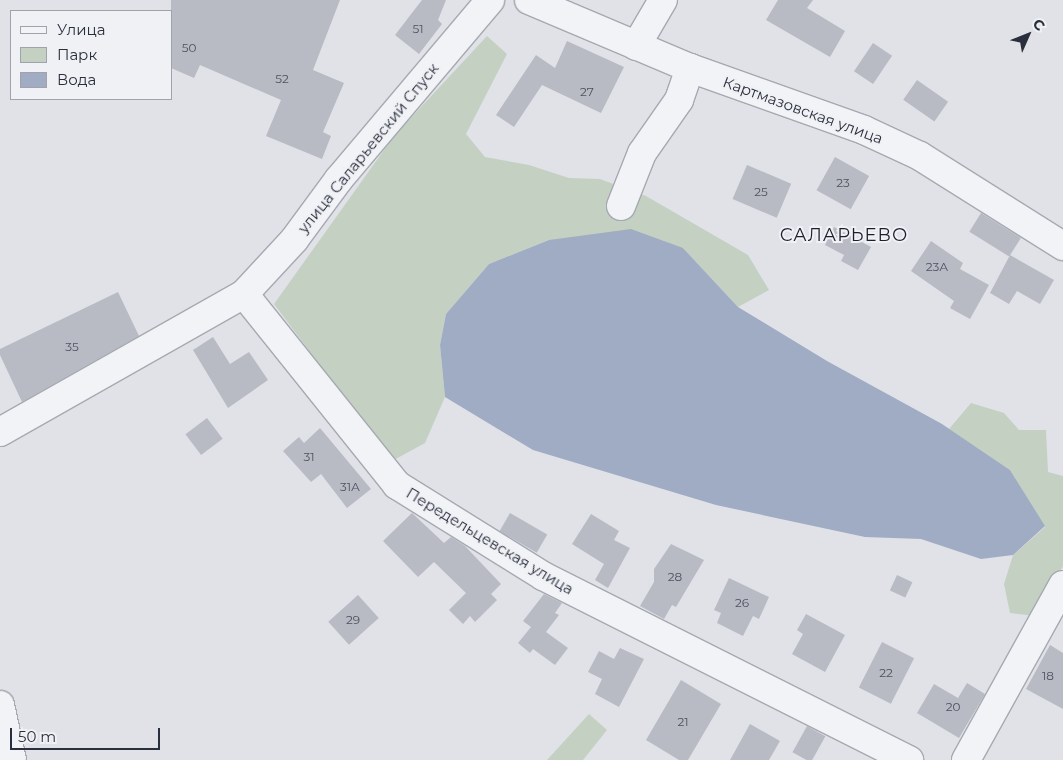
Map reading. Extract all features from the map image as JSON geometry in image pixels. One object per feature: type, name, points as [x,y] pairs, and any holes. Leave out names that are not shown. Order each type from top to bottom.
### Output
[{"type":"street","name":"улица Саларьевский Спуск","points":[[0,432],[244,294],[294,240],[351,165],[490,0]]},
{"type":"street","name":"Картмазовская улица","points":[[530,0],[690,68],[864,130],[920,156],[1063,246]]},
{"type":"street","points":[[636,46],[663,0]]},
{"type":"street","points":[[621,206],[642,153],[679,100],[690,68]]},
{"type":"street","name":"Передельцевская улица","points":[[244,294],[397,485],[543,576],[909,760]]},
{"type":"street","points":[[966,760],[1063,585]]},
{"type":"street","points":[[0,705],[12,760]]},
{"type":"green space","points":[[487,36],[507,54],[466,134],[485,157],[529,165],[569,178],[600,179],[646,196],[748,255],[769,290],[738,307],[683,248],[549,240],[489,264],[446,314],[440,345],[445,397],[425,443],[392,461],[274,304],[394,136]]},
{"type":"green space","points":[[971,403],[1004,413],[1019,430],[1046,430],[1048,472],[1063,476],[1063,566],[1035,616],[1010,613],[1004,584],[1013,555],[1045,527],[1010,470],[949,429]]},
{"type":"green space","points":[[589,714],[607,730],[583,760],[547,760]]},
{"type":"water","points":[[631,229],[683,248],[738,307],[827,361],[942,424],[1010,470],[1045,526],[1013,555],[981,559],[921,539],[865,537],[716,505],[533,450],[445,397],[440,345],[446,314],[489,264],[549,240]]},
{"type":"building","points":[[171,0],[340,0],[313,70],[344,83],[323,132],[331,136],[322,159],[266,136],[281,100],[200,65],[194,78],[172,68]]},
{"type":"building","points":[[422,0],[446,0],[438,20],[442,24],[419,54],[395,35]]},
{"type":"building","points":[[778,0],[813,0],[807,8],[845,31],[830,57],[766,20]]},
{"type":"building","points":[[567,41],[624,67],[601,113],[542,85],[514,127],[496,115],[536,55],[555,68]]},
{"type":"building","points":[[873,43],[892,56],[873,84],[854,71]]},
{"type":"building","points":[[917,80],[948,102],[934,121],[903,100]]},
{"type":"building","points":[[835,157],[869,176],[851,209],[817,190]]},
{"type":"building","points":[[747,165],[791,184],[777,218],[733,199]]},
{"type":"building","points":[[981,213],[1021,238],[1009,257],[969,232]]},
{"type":"building","points":[[834,227],[871,247],[858,270],[841,261],[844,255],[825,245]]},
{"type":"building","points":[[931,241],[963,263],[960,269],[989,285],[970,319],[950,308],[954,301],[911,271]]},
{"type":"building","points":[[1010,255],[1054,280],[1040,304],[1017,291],[1009,304],[990,293]]},
{"type":"building","points":[[118,292],[139,336],[22,402],[0,355],[0,349]]},
{"type":"building","points":[[213,337],[230,364],[249,352],[268,380],[228,408],[193,350]]},
{"type":"building","points":[[207,418],[223,439],[201,455],[185,434]]},
{"type":"building","points":[[320,428],[371,489],[347,508],[321,474],[311,482],[283,451],[299,437],[304,443]]},
{"type":"building","points":[[412,513],[444,543],[451,537],[465,546],[501,584],[491,594],[497,600],[475,622],[470,616],[463,624],[449,610],[466,593],[434,562],[418,577],[383,541]]},
{"type":"building","points":[[510,513],[547,534],[537,553],[500,531]]},
{"type":"building","points":[[591,514],[619,531],[614,540],[630,548],[608,588],[595,580],[604,564],[572,544]]},
{"type":"building","points":[[671,544],[704,560],[676,607],[672,605],[664,619],[640,606],[654,582],[654,569]]},
{"type":"building","points":[[897,575],[912,582],[905,598],[890,590]]},
{"type":"building","points":[[729,578],[769,597],[759,619],[753,616],[743,636],[717,623],[721,613],[714,610]]},
{"type":"building","points":[[544,594],[562,603],[555,613],[559,615],[546,632],[568,648],[555,665],[533,649],[530,653],[518,643],[531,627],[523,621]]},
{"type":"building","points":[[358,595],[379,618],[349,645],[328,622]]},
{"type":"building","points":[[806,614],[845,635],[825,672],[792,654],[803,634],[797,630]]},
{"type":"building","points":[[882,642],[914,658],[891,704],[859,687]]},
{"type":"building","points":[[1050,645],[1063,653],[1063,709],[1026,689]]},
{"type":"building","points":[[620,648],[644,659],[619,707],[595,694],[602,679],[588,672],[599,651],[614,659]]},
{"type":"building","points":[[681,680],[721,704],[688,760],[679,760],[646,740]]},
{"type":"building","points":[[967,683],[985,694],[959,738],[917,713],[934,684],[958,698]]},
{"type":"building","points":[[750,724],[780,741],[769,760],[730,760]]},
{"type":"building","points":[[807,726],[825,736],[812,760],[806,760],[792,752]]},
{"type":"district","name":"САЛАРЬЕВО","points":[[844,235]]}]
